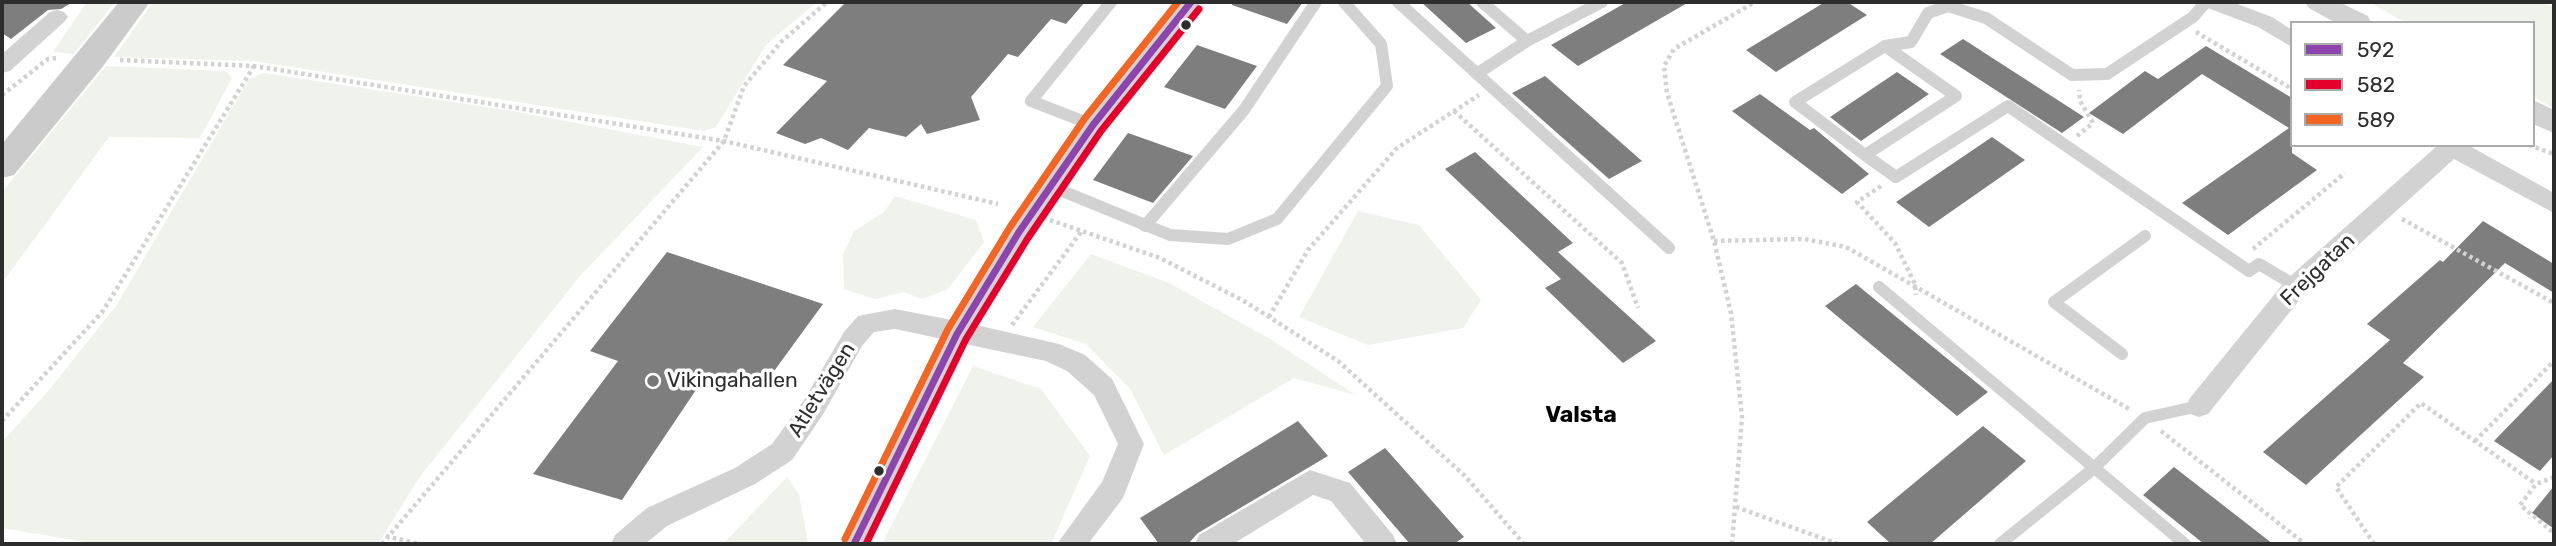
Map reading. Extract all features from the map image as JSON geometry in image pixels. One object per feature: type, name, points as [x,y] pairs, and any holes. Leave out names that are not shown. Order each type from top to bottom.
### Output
[{"type":"main road","points":[[2,166],[135,2]]},
{"type":"street","points":[[854,544],[957,334],[1050,186],[1093,125],[1191,2]]},
{"type":"street","points":[[2212,2],[2265,22],[2290,39]]},
{"type":"street","points":[[2318,2],[2354,21]]},
{"type":"street","points":[[2341,2],[2376,21]]},
{"type":"street","points":[[2,66],[57,17]]},
{"type":"street","points":[[2535,111],[2554,124]]},
{"type":"street","points":[[2535,125],[2554,138]]},
{"type":"street","name":"Frejgatan","points":[[2199,406],[2296,286],[2451,147]]},
{"type":"street","name":"Frejgatan","points":[[2454,147],[2554,204]]},
{"type":"street","name":"Atletvägen","points":[[625,544],[657,517],[745,476],[782,452],[813,408],[853,339],[867,323],[895,319],[957,334],[1050,351],[1076,363],[1103,387],[1131,444],[1113,489],[1071,544]]},
{"type":"street","points":[[1209,544],[1310,482],[1340,492],[1383,544]]},
{"type":"lane","points":[[1093,125],[1031,101],[1111,2]]},
{"type":"lane","points":[[1145,226],[1244,110],[1316,2]]},
{"type":"lane","points":[[1050,186],[1170,235],[1228,239],[1277,219],[1387,86],[1381,44],[1344,2]]},
{"type":"lane","points":[[1398,2],[1669,248]]},
{"type":"lane","points":[[1482,2],[1527,41]]},
{"type":"lane","points":[[1478,73],[1527,41],[1602,2]]},
{"type":"lane","points":[[2206,2],[2182,24],[2107,74],[2078,75],[2072,75],[1986,18],[1948,6],[1928,13],[1911,42],[1885,46],[1795,102],[1896,177],[2008,106],[2235,267],[2249,271],[2259,264],[2296,286]]},
{"type":"lane","points":[[1865,155],[1956,96],[1885,46]]},
{"type":"lane","points":[[2122,354],[2054,302],[2146,236]]},
{"type":"lane","points":[[1879,287],[2185,544]]},
{"type":"lane","points":[[2000,544],[2093,469],[2145,418],[2199,406]]},
{"type":"path","points":[[382,544],[724,141],[744,86],[781,42],[827,2]]},
{"type":"path","points":[[1732,544],[1742,417],[1731,313],[1714,241],[1667,93],[1664,66],[1674,49],[1755,2]]},
{"type":"path","points":[[2182,24],[2290,87]]},
{"type":"path","points":[[2,95],[48,59],[69,57]]},
{"type":"path","points":[[117,60],[254,66],[724,141],[998,204]]},
{"type":"path","points":[[2,421],[103,311],[254,66]]},
{"type":"path","points":[[2065,145],[2093,123],[2080,101],[2078,75]]},
{"type":"path","points":[[1269,317],[1308,250],[1397,148],[1490,87]]},
{"type":"path","points":[[1454,111],[1622,263],[1638,308]]},
{"type":"path","points":[[2535,147],[2554,154]]},
{"type":"path","points":[[2235,267],[2345,173]]},
{"type":"path","points":[[1896,177],[1857,202],[1895,243],[1915,284],[1919,321]]},
{"type":"path","points":[[2383,209],[2554,303]]},
{"type":"path","points":[[1047,219],[1160,258],[1269,317],[1338,361],[1465,476],[1524,544]]},
{"type":"path","points":[[1001,340],[1081,232]]},
{"type":"path","points":[[1714,241],[1804,239],[1846,247],[1915,284],[2145,418],[2305,544]]},
{"type":"path","points":[[2475,442],[2554,361]]},
{"type":"path","points":[[2374,544],[2336,487],[2421,403],[2536,484]]},
{"type":"path","points":[[2554,477],[2536,484],[2520,505],[2554,533]]},
{"type":"path","points":[[1736,506],[1838,544]]},
{"type":"path","points":[[386,537],[419,544]]},
{"type":"shaded area","points":[[87,2],[115,2],[74,54],[53,52]]},
{"type":"shaded area","points":[[153,2],[817,2],[766,45],[716,127],[704,131],[253,61],[114,57]]},
{"type":"shaded area","points":[[2369,2],[2539,2],[2554,7],[2554,109],[2535,97],[2535,21],[2402,21]]},
{"type":"shaded area","points":[[106,66],[226,71],[232,78],[200,138],[109,137],[2,283],[2,192]]},
{"type":"shaded area","points":[[264,73],[513,111],[703,147],[581,275],[419,478],[378,544],[97,544],[2,528],[2,442],[49,390],[116,306],[249,79]]},
{"type":"shaded area","points":[[895,196],[976,220],[984,242],[948,289],[923,299],[903,292],[875,299],[844,289],[843,254],[854,231],[884,212]]},
{"type":"shaded area","points":[[1358,211],[1419,225],[1481,300],[1463,328],[1368,345],[1299,317]]},
{"type":"shaded area","points":[[1091,254],[1169,283],[1272,340],[1356,395],[1294,378],[1164,455],[1130,389],[1086,344],[1033,327]]},
{"type":"shaded area","points":[[973,366],[1041,389],[1090,456],[1051,544],[882,544]]},
{"type":"shaded area","points":[[787,477],[799,494],[808,544],[723,544]]},
{"type":"building","points":[[2,2],[73,2],[61,9],[48,10],[11,39],[2,33]]},
{"type":"building","points":[[846,2],[1085,2],[1066,24],[1051,19],[1018,57],[1008,54],[971,97],[980,120],[927,134],[921,124],[906,137],[869,128],[848,150],[821,138],[805,144],[776,133],[827,81],[783,65]]},
{"type":"building","points":[[1232,2],[1303,2],[1287,24],[1232,5]]},
{"type":"building","points":[[1421,2],[1467,2],[1496,28],[1466,43]]},
{"type":"building","points":[[1627,2],[1689,2],[1578,66],[1551,45]]},
{"type":"building","points":[[1825,2],[1847,2],[1867,15],[1776,72],[1746,50]]},
{"type":"building","points":[[1963,39],[2084,117],[2062,133],[1940,54]]},
{"type":"building","points":[[1197,45],[1257,66],[1225,109],[1164,87]]},
{"type":"building","points":[[2206,46],[2290,97],[2292,153],[2317,170],[2228,235],[2182,203],[2289,128],[2202,74],[2123,134],[2089,113],[2145,71],[2158,79]]},
{"type":"building","points":[[1897,72],[1929,94],[1861,141],[1830,117]]},
{"type":"building","points":[[1545,76],[1642,161],[1609,179],[1512,93]]},
{"type":"building","points":[[1760,94],[1810,130],[1814,128],[1869,174],[1842,194],[1732,111]]},
{"type":"building","points":[[1128,133],[1193,156],[1153,203],[1093,180]]},
{"type":"building","points":[[1992,137],[2025,160],[1929,227],[1896,202]]},
{"type":"building","points":[[1475,152],[1573,243],[1558,252],[1656,341],[1623,363],[1545,288],[1561,279],[1445,169]]},
{"type":"building","points":[[2483,221],[2554,264],[2554,293],[2505,263],[2403,363],[2424,377],[2306,485],[2263,452],[2390,340],[2367,324],[2440,260],[2443,262]]},
{"type":"building","name":"Vikingahallen","points":[[667,252],[823,304],[761,389],[708,372],[622,500],[533,474],[618,361],[590,351]]},
{"type":"building","points":[[1856,284],[1988,392],[1957,416],[1825,306]]},
{"type":"building","points":[[2554,379],[2554,455],[2540,471],[2494,441]]},
{"type":"building","points":[[1298,421],[1328,456],[1198,533],[1188,544],[1159,544],[1140,518]]},
{"type":"building","points":[[1983,426],[2026,461],[1930,544],[1891,544],[1867,522]]},
{"type":"building","points":[[1385,448],[1464,537],[1454,544],[1410,544],[1348,472]]},
{"type":"building","points":[[2174,467],[2273,544],[2204,544],[2143,495]]},
{"type":"building","points":[[2554,486],[2554,529],[2532,513]]},
{"type":"transit line","name":"589","points":[[845,539],[948,329],[1010,227],[1085,118],[1178,2]]},
{"type":"transit line","name":"592","points":[[854,544],[957,334],[1019,232],[1093,125],[1191,2]]},
{"type":"transit line","name":"582","points":[[866,544],[966,339],[1028,238],[1101,131],[1199,9]]},
{"type":"place","name":"Vikingahallen","points":[[653,381]]},
{"type":"district","name":"Valsta","points":[[1581,415]]}]
